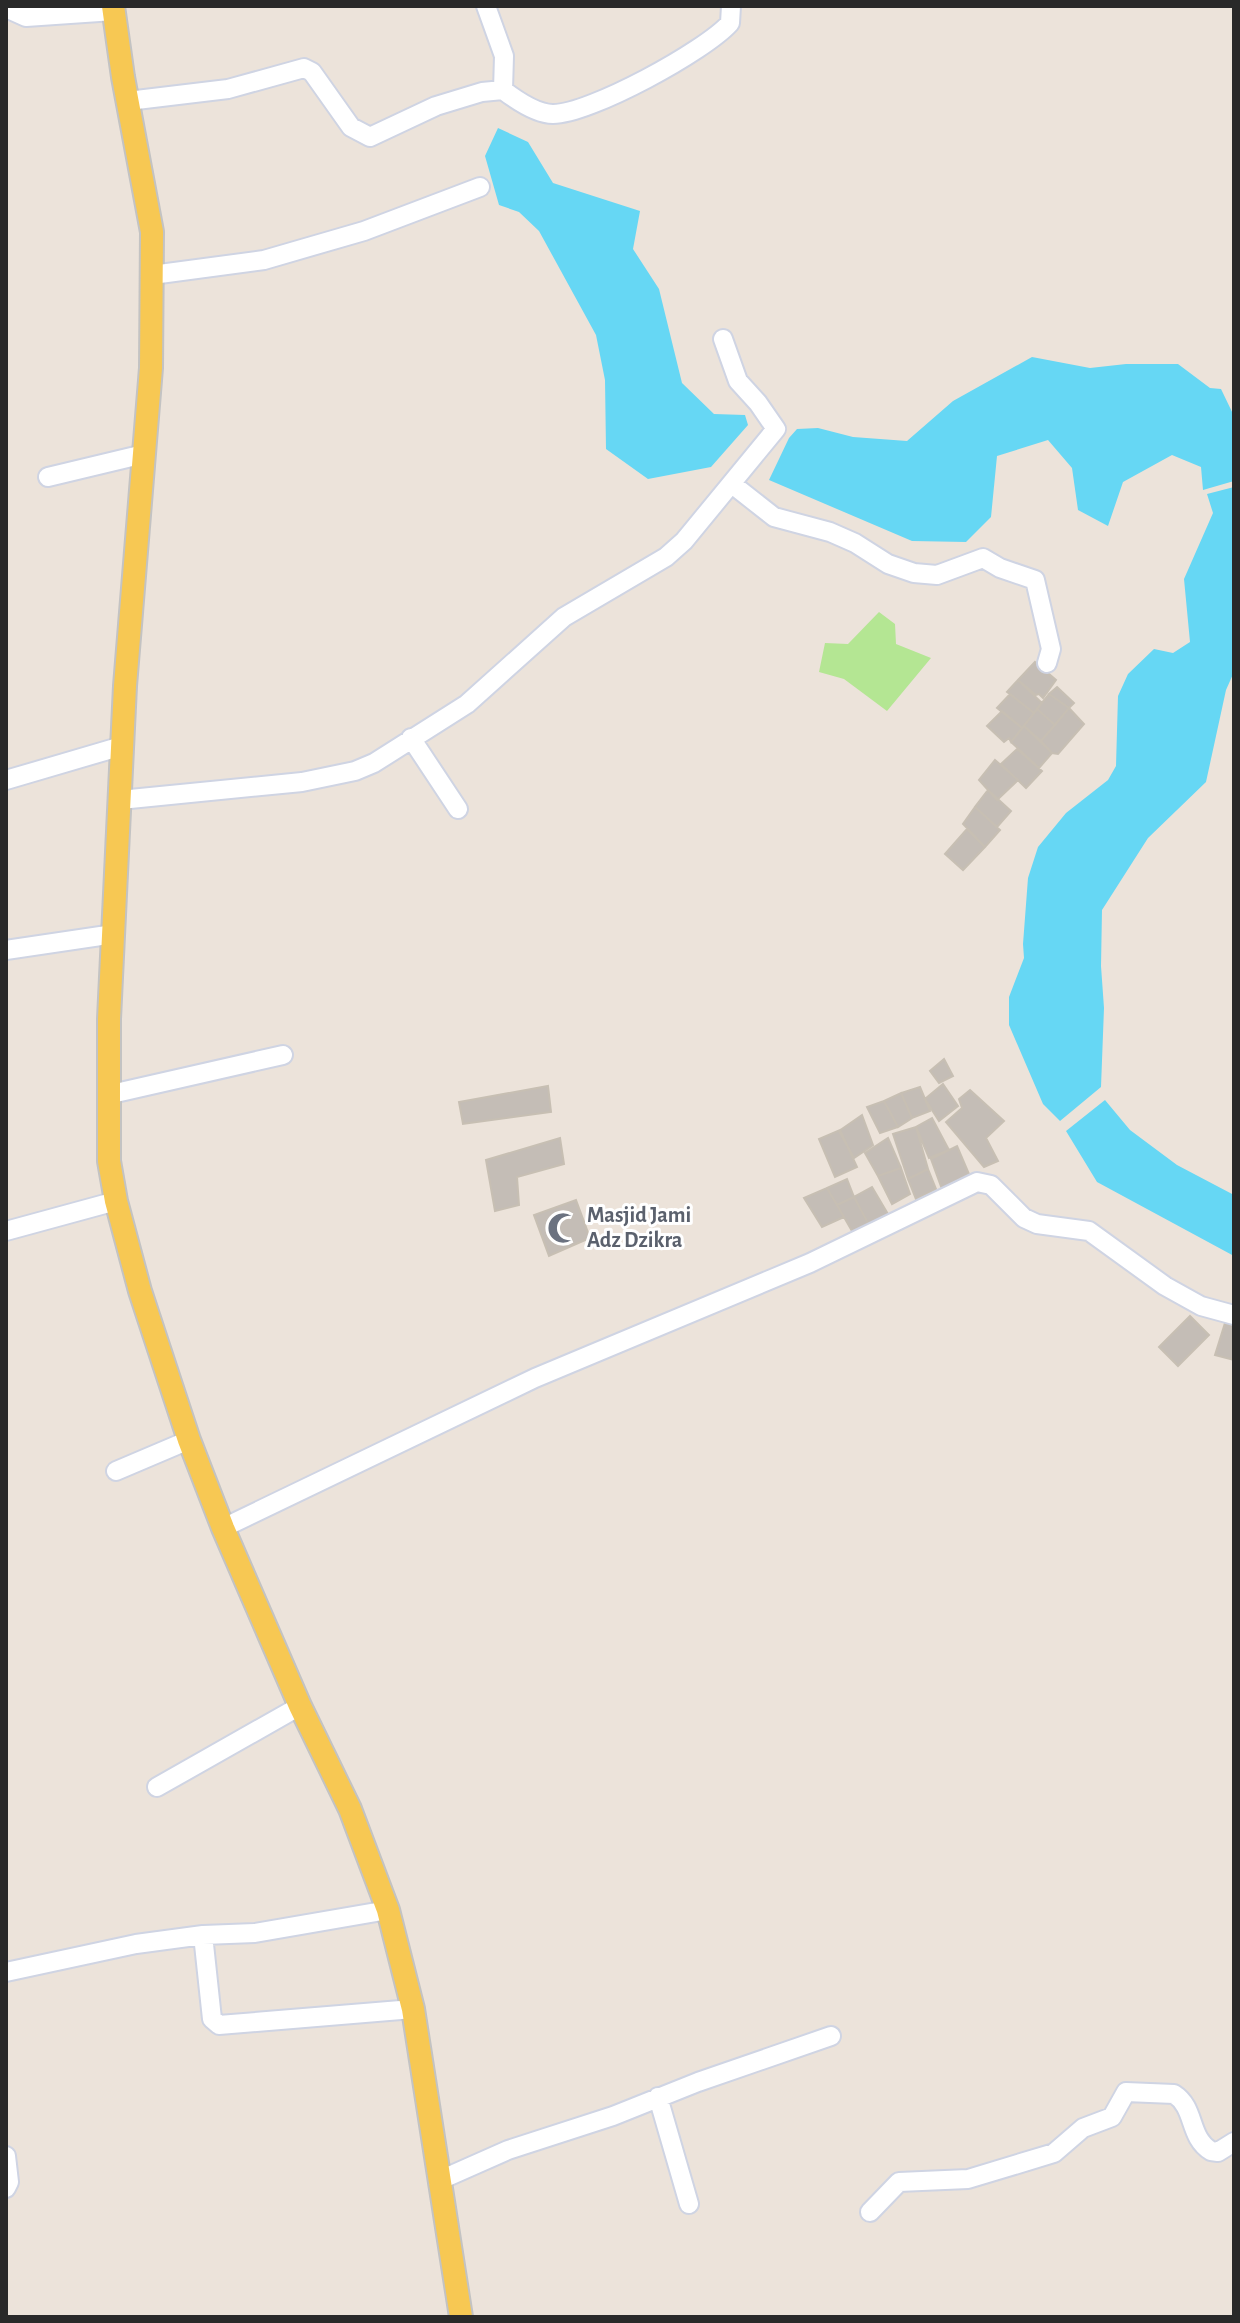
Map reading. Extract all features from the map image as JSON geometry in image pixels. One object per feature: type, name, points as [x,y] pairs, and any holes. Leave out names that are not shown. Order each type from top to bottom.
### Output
[{"type":"main road","points":[[113,9],[152,232],[152,275],[151,368],[122,746],[107,1095],[109,1161],[116,1201],[140,1291],[189,1440],[223,1528],[300,1706],[350,1809],[388,1910],[413,2009],[461,2317]]},
{"type":"street","points":[[486,6],[504,56],[503,90]]},
{"type":"street","points":[[128,101],[228,89],[304,68],[312,72],[351,127],[370,137],[436,106],[482,92],[503,90],[517,100],[550,114],[591,106],[667,68],[721,33],[730,23],[731,6]]},
{"type":"street","points":[[6,8],[26,17],[56,11],[113,9]]},
{"type":"street","points":[[152,275],[264,260],[364,231],[480,187]]},
{"type":"street","points":[[120,800],[227,791],[338,775],[374,763],[467,704],[564,617],[666,557],[684,541],[776,429],[738,381],[723,339]]},
{"type":"street","points":[[48,477],[144,454]]},
{"type":"street","points":[[737,478],[774,517],[830,532],[855,543],[888,564],[914,573],[937,575],[983,558],[1000,568],[1035,580],[1051,649],[1047,663]]},
{"type":"street","points":[[411,738],[458,809]]},
{"type":"street","points":[[6,780],[122,746]]},
{"type":"street","points":[[6,950],[114,934]]},
{"type":"street","points":[[107,1095],[283,1055]]},
{"type":"street","points":[[223,1528],[535,1378],[810,1263],[977,1182],[991,1185],[1029,1221],[1089,1231],[1165,1286],[1201,1306],[1234,1315]]},
{"type":"street","points":[[6,1231],[116,1201]]},
{"type":"street","points":[[116,1471],[189,1440]]},
{"type":"street","points":[[157,1787],[300,1706]]},
{"type":"street","points":[[6,1972],[136,1944],[203,1935],[255,1933],[388,1910]]},
{"type":"street","points":[[203,1935],[212,2019],[219,2025],[413,2009]]},
{"type":"street","points":[[438,2181],[508,2150],[613,2116],[831,2036]]},
{"type":"street","points":[[870,2212],[899,2182],[960,2181],[1054,2153],[1083,2128],[1112,2117],[1122,2096],[1130,2090],[1179,2097],[1187,2107],[1195,2135],[1211,2151],[1218,2152],[1234,2142]]},
{"type":"street","points":[[658,2097],[689,2204]]},
{"type":"street","points":[[6,2156],[9,2182],[6,2188]]},
{"type":"green space","points":[[879,612],[895,624],[896,644],[931,658],[887,711],[844,679],[819,672],[825,643],[848,644]]},
{"type":"water","points":[[498,128],[528,142],[553,183],[640,211],[633,249],[659,289],[682,383],[714,414],[745,415],[748,425],[711,467],[648,479],[606,449],[605,380],[596,335],[539,231],[519,212],[499,205],[485,156]]},
{"type":"water","points":[[1032,357],[1090,368],[1178,364],[1210,388],[1221,389],[1234,416],[1234,481],[1203,490],[1201,467],[1172,455],[1123,482],[1108,526],[1078,510],[1072,468],[1048,440],[997,456],[991,517],[966,542],[912,541],[769,480],[789,438],[797,429],[818,428],[853,437],[907,441],[953,401]]},
{"type":"water","points":[[1234,487],[1234,672],[1226,690],[1206,782],[1148,838],[1102,910],[1104,1008],[1101,1087],[1060,1121],[1043,1104],[1009,1025],[1009,997],[1024,958],[1028,878],[1038,847],[1066,813],[1108,780],[1116,766],[1118,696],[1128,674],[1154,649],[1173,653],[1190,642],[1184,579],[1213,513],[1207,494]]},
{"type":"water","points":[[1105,1100],[1130,1130],[1177,1165],[1234,1195],[1234,1256],[1097,1182],[1066,1131]]},
{"type":"building","points":[[1035,662],[1056,680],[1043,698],[1018,680]]},
{"type":"building","points":[[1018,680],[1042,703],[1034,713],[1007,692]]},
{"type":"building","points":[[1057,687],[1074,703],[1069,708],[1049,694]]},
{"type":"building","points":[[1010,694],[1034,713],[1022,728],[997,708]]},
{"type":"building","points":[[1049,694],[1069,708],[1055,725],[1037,709]]},
{"type":"building","points":[[1069,708],[1084,724],[1058,754],[1052,753],[1041,741]]},
{"type":"building","points":[[1037,709],[1055,725],[1041,741],[1024,726]]},
{"type":"building","points":[[1002,711],[1022,728],[1011,742],[1009,738],[1004,742],[987,726]]},
{"type":"building","points":[[1024,726],[1052,753],[1039,768],[1011,742]]},
{"type":"building","points":[[1017,749],[1042,771],[1026,788],[1001,764]]},
{"type":"building","points":[[995,760],[1018,780],[997,800],[979,780]]},
{"type":"building","points":[[988,790],[1011,811],[997,827],[975,807]]},
{"type":"building","points":[[975,807],[1000,830],[985,847],[963,824]]},
{"type":"building","points":[[967,829],[985,847],[963,870],[945,854]]},
{"type":"building","points":[[944,1059],[953,1076],[939,1083],[930,1071]]},
{"type":"building","points":[[943,1084],[958,1106],[939,1121],[925,1099]]},
{"type":"building","points":[[548,1086],[551,1112],[463,1124],[459,1102]]},
{"type":"building","points":[[920,1087],[930,1111],[912,1118],[901,1093]]},
{"type":"building","points":[[970,1090],[1004,1121],[986,1138],[998,1161],[984,1167],[946,1122],[962,1108],[959,1099]]},
{"type":"building","points":[[901,1093],[912,1118],[898,1127],[884,1101]]},
{"type":"building","points":[[884,1101],[898,1127],[880,1133],[867,1107]]},
{"type":"building","points":[[862,1115],[873,1145],[854,1158],[839,1131]]},
{"type":"building","points":[[932,1118],[949,1150],[929,1158],[916,1127]]},
{"type":"building","points":[[916,1127],[928,1169],[908,1179],[893,1134]]},
{"type":"building","points":[[840,1130],[857,1167],[835,1177],[819,1139]]},
{"type":"building","points":[[560,1138],[564,1164],[517,1177],[519,1205],[495,1211],[486,1160]]},
{"type":"building","points":[[888,1138],[901,1168],[878,1176],[865,1153]]},
{"type":"building","points":[[957,1146],[969,1174],[942,1189],[931,1159]]},
{"type":"building","points":[[901,1168],[910,1194],[892,1204],[878,1176]]},
{"type":"building","points":[[928,1169],[936,1189],[916,1199],[908,1179]]},
{"type":"building","points":[[847,1179],[854,1197],[837,1205],[827,1188]]},
{"type":"building","points":[[872,1187],[888,1214],[878,1224],[869,1225],[854,1197]]},
{"type":"building","points":[[827,1188],[844,1217],[822,1227],[804,1198]]},
{"type":"building","points":[[854,1197],[869,1225],[852,1231],[837,1205]]},
{"type":"building","points":[[576,1200],[590,1238],[549,1256],[534,1215]]},
{"type":"building","points":[[1190,1316],[1209,1335],[1178,1366],[1159,1347]]},
{"type":"building","points":[[1225,1323],[1234,1326],[1234,1360],[1215,1355]]},
{"type":"place","name":"Masjid Jami Adz Dzikra","points":[[563,1228]]}]
